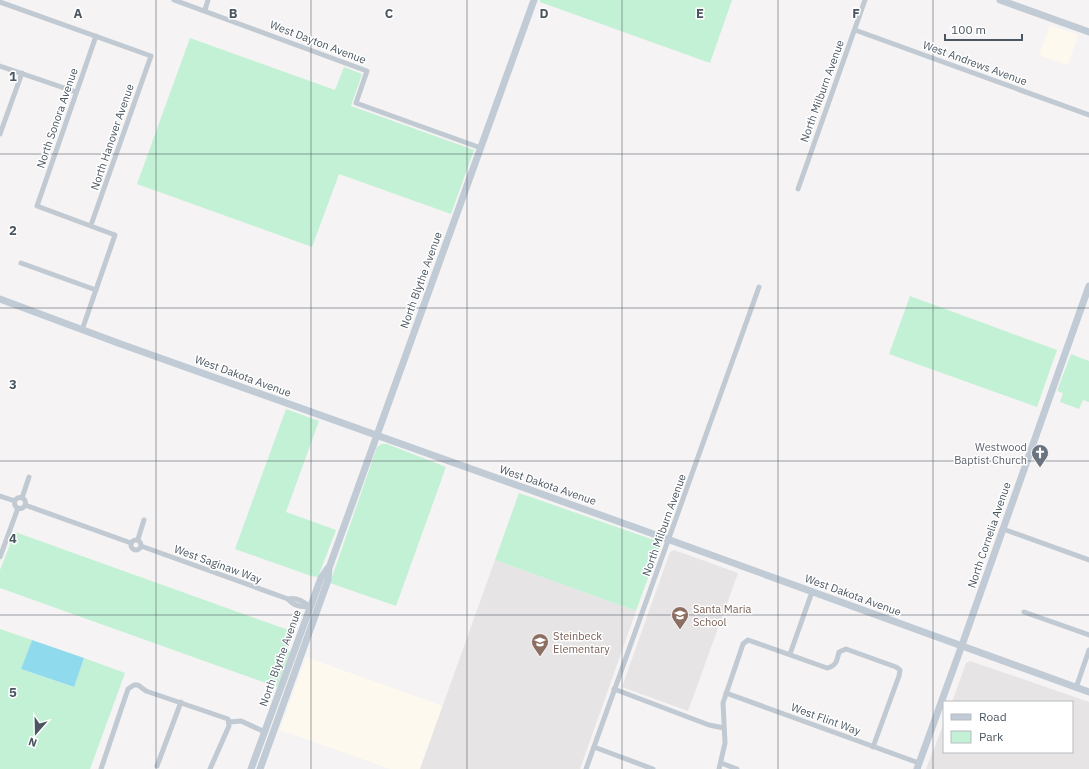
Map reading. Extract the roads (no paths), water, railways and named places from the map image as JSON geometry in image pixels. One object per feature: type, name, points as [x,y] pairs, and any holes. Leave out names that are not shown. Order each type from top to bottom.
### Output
[{"type":"street","name":"West Dayton Avenue","points":[[174,0],[205,10],[367,71],[356,103],[481,148]]},
{"type":"street","points":[[205,10],[208,0]]},
{"type":"street","name":"North Blythe Avenue","points":[[251,769],[265,732],[275,717],[301,655],[328,580],[329,568],[534,0]]},
{"type":"street","name":"North Milburn Avenue","points":[[798,189],[865,0]]},
{"type":"street","points":[[1000,0],[1089,32]]},
{"type":"street","points":[[0,2],[96,36]]},
{"type":"street","name":"West Andrews Avenue","points":[[854,30],[1089,115]]},
{"type":"street","name":"North Hanover Avenue","points":[[91,225],[151,56],[96,36]]},
{"type":"street","name":"North Sonora Avenue","points":[[91,225],[37,206],[96,36]]},
{"type":"street","points":[[0,66],[76,92]]},
{"type":"street","points":[[0,134],[22,74]]},
{"type":"street","points":[[82,330],[115,234],[91,225]]},
{"type":"street","points":[[21,264],[96,290]]},
{"type":"street","name":"North Cornelia Avenue","points":[[918,766],[1089,286]]},
{"type":"street","name":"North Milburn Avenue","points":[[586,769],[759,287]]},
{"type":"street","name":"West Dakota Avenue","points":[[0,299],[82,330],[962,645],[1089,692]]},
{"type":"street","points":[[22,498],[29,477]]},
{"type":"street","points":[[0,496],[15,501],[18,508],[0,557]]},
{"type":"street","points":[[15,501],[22,498]]},
{"type":"street","points":[[22,498],[26,502],[25,505]]},
{"type":"street","points":[[18,508],[24,507],[25,505],[131,543]]},
{"type":"street","points":[[131,543],[138,539],[144,520]]},
{"type":"street","points":[[1003,529],[1089,560]]},
{"type":"street","points":[[131,543],[131,547],[134,550],[138,549],[141,546],[141,542],[138,539]]},
{"type":"street","name":"West Saginaw Way","points":[[141,546],[288,600],[292,604],[301,607],[310,607]]},
{"type":"street","name":"North Blythe Avenue","points":[[260,769],[310,607],[321,578],[329,568]]},
{"type":"street","points":[[790,654],[812,592]]},
{"type":"street","name":"North Blythe Avenue","points":[[301,655],[300,649],[313,614],[310,607]]},
{"type":"street","points":[[1024,612],[1089,635]]},
{"type":"street","points":[[719,769],[725,743],[723,714],[726,693],[743,644],[748,640],[827,668],[833,667],[836,664],[839,652],[846,649],[896,667],[900,670],[873,747]]},
{"type":"street","points":[[1076,688],[1089,650]]},
{"type":"street","points":[[101,769],[128,689],[131,686],[138,685],[146,691],[226,717],[229,722]]},
{"type":"street","points":[[614,689],[709,725],[724,728]]},
{"type":"street","name":"West Flint Way","points":[[726,693],[873,747],[918,766]]},
{"type":"street","points":[[157,766],[181,702]]},
{"type":"street","points":[[229,722],[241,721],[265,732]]},
{"type":"street","points":[[210,769],[229,722]]},
{"type":"street","points":[[594,747],[653,769]]},
{"type":"street","points":[[721,763],[737,769]]},
{"type":"water","points":[[32,640],[84,658],[74,687],[21,669]]},
{"type":"place","name":"Westwood Baptist Church","points":[[1040,468]]},
{"type":"place","name":"Santa Maria School","points":[[680,630]]},
{"type":"place","name":"Steinbeck Elementary","points":[[540,657]]}]
